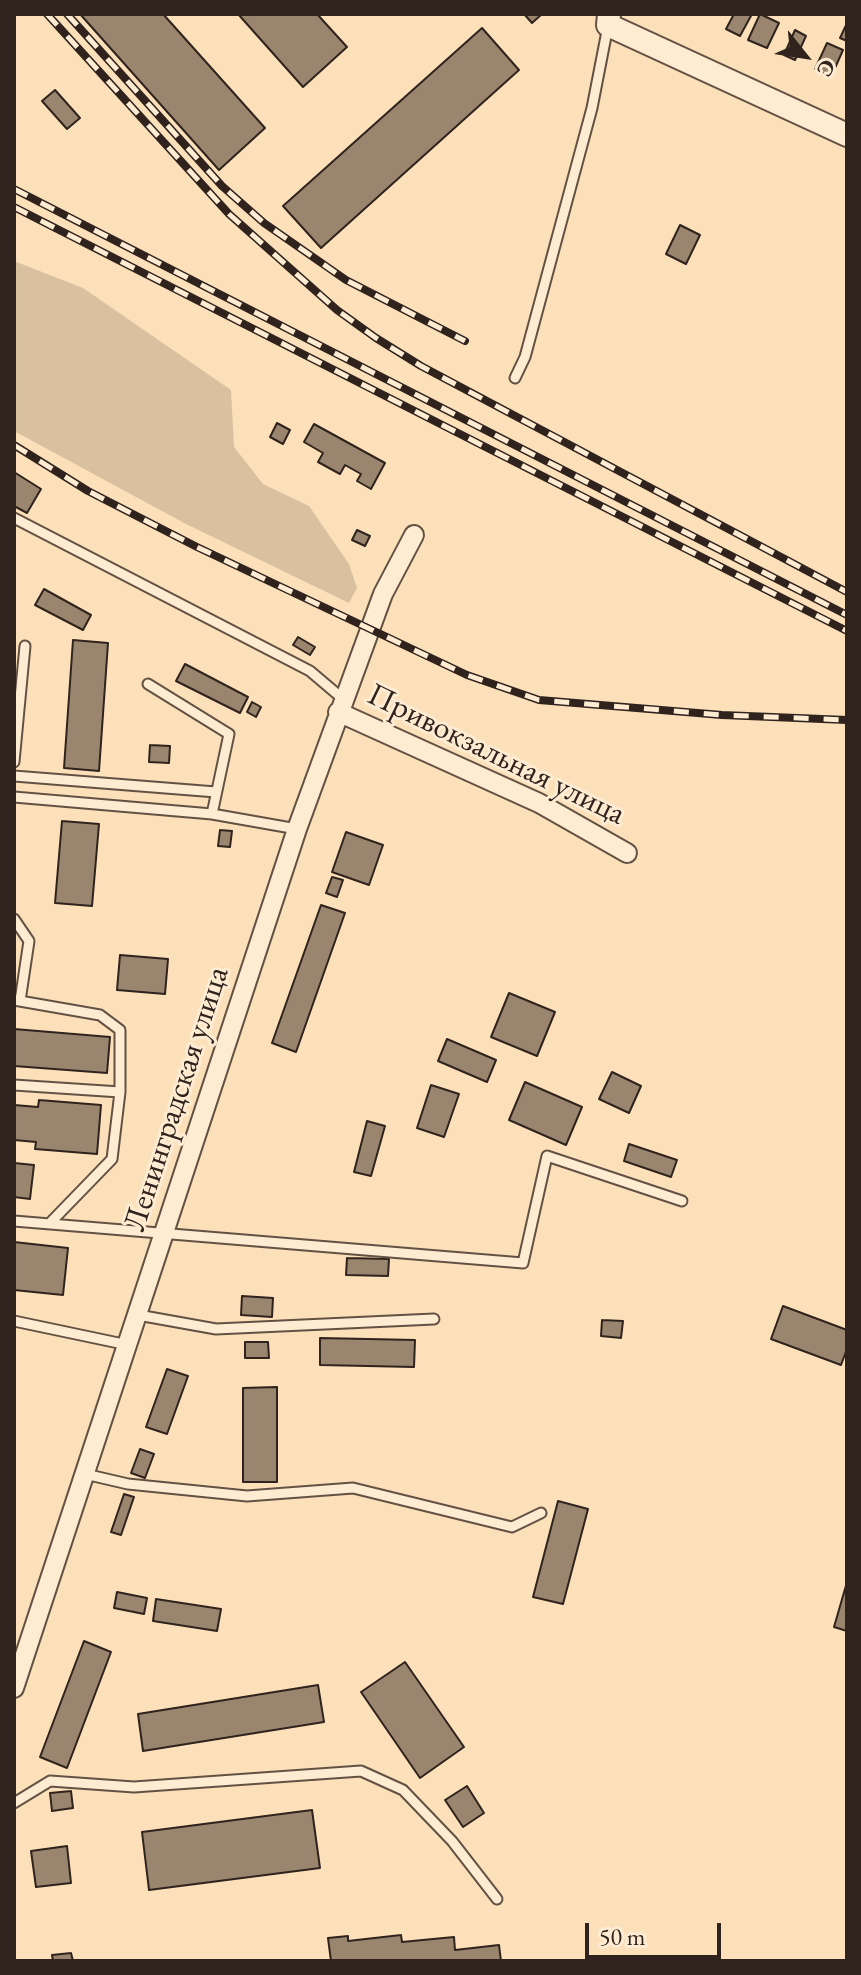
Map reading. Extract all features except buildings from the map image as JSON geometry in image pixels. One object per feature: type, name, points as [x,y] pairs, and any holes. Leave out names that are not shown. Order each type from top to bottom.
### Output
[{"type":"street","points":[[608,19],[847,135]]},
{"type":"street","name":"Ленинградская улица","points":[[14,1688],[297,829],[383,594],[414,535]]},
{"type":"street","name":"Привокзальная улица","points":[[341,705],[539,803],[627,853]]},
{"type":"lane","points":[[515,378],[525,357],[592,108],[608,19]]},
{"type":"lane","points":[[14,518],[310,671],[341,705]]},
{"type":"lane","points":[[14,762],[25,646]]},
{"type":"lane","points":[[148,684],[229,734],[212,814]]},
{"type":"lane","points":[[14,776],[216,792]]},
{"type":"lane","points":[[14,797],[212,814],[297,829]]},
{"type":"lane","points":[[14,919],[29,941],[17,1000],[100,1015],[120,1030],[120,1092],[112,1159],[50,1223]]},
{"type":"lane","points":[[14,1085],[120,1092]]},
{"type":"lane","points":[[14,1221],[523,1263],[547,1156],[682,1201]]},
{"type":"lane","points":[[138,1315],[216,1329],[434,1319]]},
{"type":"lane","points":[[14,1321],[128,1345]]},
{"type":"lane","points":[[85,1474],[128,1484],[247,1496],[353,1488],[512,1527],[541,1513]]},
{"type":"lane","points":[[14,1803],[50,1781],[134,1787],[361,1771],[403,1790],[452,1841],[497,1899]]},
{"type":"shaded area","points":[[14,261],[83,288],[231,390],[234,447],[263,484],[309,506],[349,564],[357,588],[349,603],[186,524],[14,431]]},
{"type":"railway","points":[[47,14],[229,214],[337,310],[421,366],[847,592]]},
{"type":"railway","points":[[67,14],[222,186],[264,223],[346,280],[465,341]]},
{"type":"railway","points":[[14,189],[847,615]]},
{"type":"railway","points":[[14,207],[847,631]]},
{"type":"railway","points":[[14,445],[88,491],[197,547],[467,675],[539,700],[722,715],[847,720]]}]
